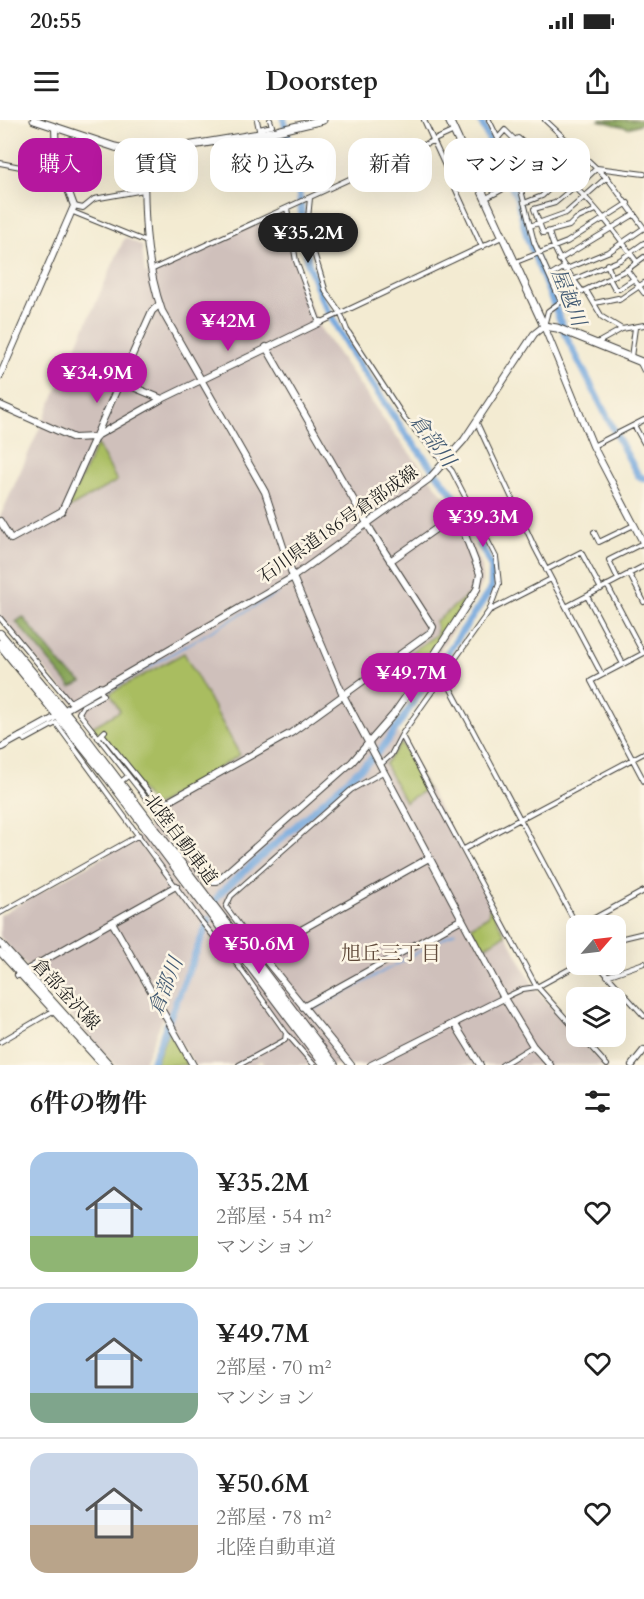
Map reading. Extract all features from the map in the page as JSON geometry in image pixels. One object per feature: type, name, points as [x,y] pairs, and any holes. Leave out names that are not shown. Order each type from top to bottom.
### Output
[{"type":"highway","name":"北陸自動車道","points":[[0,634],[93,747],[334,1065]]},
{"type":"highway","name":"北陸自動車道","points":[[0,644],[109,779],[325,1065]]},
{"type":"main road","points":[[34,120],[114,147]]},
{"type":"main road","points":[[198,143],[259,131],[294,128],[324,120]]},
{"type":"main road","points":[[449,120],[544,326],[557,328],[641,362]]},
{"type":"street","points":[[257,120],[259,131],[272,126],[270,120]]},
{"type":"street","points":[[424,120],[482,247]]},
{"type":"street","points":[[489,120],[498,138],[505,130],[513,138]]},
{"type":"street","points":[[545,120],[566,138]]},
{"type":"street","points":[[151,270],[455,131]]},
{"type":"street","points":[[550,276],[623,243],[644,228],[628,203],[590,160]]},
{"type":"street","points":[[0,164],[18,167]]},
{"type":"street","points":[[590,174],[597,168],[644,174]]},
{"type":"street","points":[[530,226],[566,213],[607,177]]},
{"type":"street","points":[[0,376],[73,209],[67,192]]},
{"type":"street","points":[[73,209],[83,208],[94,199],[133,192]]},
{"type":"street","points":[[144,192],[151,270],[160,304],[169,326],[265,492],[294,577],[343,696],[504,998],[533,1046],[550,1065]]},
{"type":"street","points":[[486,198],[500,192]]},
{"type":"street","points":[[521,192],[538,252],[560,302]]},
{"type":"street","points":[[524,203],[547,192]]},
{"type":"street","points":[[570,192],[555,203],[534,209],[543,233],[568,226],[576,219],[596,210]]},
{"type":"street","points":[[580,192],[637,262]]},
{"type":"street","points":[[310,198],[308,218],[314,257],[326,292],[347,330],[405,419],[445,464],[475,511],[496,557],[499,584],[489,611],[391,755],[379,764]]},
{"type":"street","points":[[515,262],[589,231],[628,203]]},
{"type":"street","points":[[290,207],[296,261],[320,323]]},
{"type":"street","points":[[73,209],[147,242]]},
{"type":"street","points":[[560,260],[636,215],[644,217]]},
{"type":"street","points":[[589,231],[594,240]]},
{"type":"street","points":[[549,232],[552,246],[564,269],[595,303],[602,317],[622,329]]},
{"type":"street","points":[[0,405],[74,438],[95,437],[162,399],[266,347],[503,237]]},
{"type":"street","points":[[573,280],[630,253],[644,243]]},
{"type":"street","points":[[576,252],[581,262]]},
{"type":"street","points":[[618,579],[609,560],[644,543],[593,446],[544,326],[551,309],[560,302],[627,270],[644,257]]},
{"type":"street","points":[[607,264],[615,289],[619,289],[634,279]]},
{"type":"street","points":[[627,270],[644,293]]},
{"type":"street","points":[[595,303],[618,298],[619,300],[644,283]]},
{"type":"street","points":[[0,521],[11,540],[62,511],[152,311],[160,304]]},
{"type":"street","points":[[596,344],[622,329],[644,325]]},
{"type":"street","name":"石川県道186号倉部成線","points":[[68,708],[294,577],[429,479],[445,464],[534,334],[544,326]]},
{"type":"street","points":[[631,357],[636,335],[635,328]]},
{"type":"street","points":[[636,335],[644,336]]},
{"type":"street","points":[[157,812],[162,805],[291,733],[431,632],[433,627],[367,523],[266,347]]},
{"type":"street","points":[[641,362],[644,371]]},
{"type":"street","points":[[121,382],[162,399]]},
{"type":"street","points":[[593,446],[644,420]]},
{"type":"street","points":[[476,421],[546,570],[602,675]]},
{"type":"street","points":[[634,425],[644,443]]},
{"type":"street","points":[[0,618],[69,702],[98,686],[102,688],[103,695],[83,706],[79,713],[208,881],[217,881],[370,746],[426,670],[477,589],[480,574],[457,514],[390,561]]},
{"type":"street","points":[[594,532],[599,542],[634,525]]},
{"type":"street","points":[[546,570],[581,552],[601,588]]},
{"type":"street","points":[[566,607],[644,566]]},
{"type":"street","points":[[629,573],[644,602]]},
{"type":"street","points":[[489,611],[551,579]]},
{"type":"street","points":[[607,585],[643,653],[591,681],[644,781]]},
{"type":"street","points":[[587,596],[623,664]]},
{"type":"street","points":[[426,670],[441,679],[573,915]]},
{"type":"street","points":[[0,748],[56,717]]},
{"type":"street","points":[[20,736],[25,740],[56,723],[110,791],[139,835],[179,885],[200,920],[265,1001],[286,1033],[314,1065]]},
{"type":"street","points":[[98,738],[104,733],[149,792]]},
{"type":"street","points":[[402,736],[537,987],[566,1019]]},
{"type":"street","points":[[464,849],[644,753]]},
{"type":"street","points":[[351,1065],[303,1006],[286,989],[226,907],[231,896],[351,790],[383,772]]},
{"type":"street","points":[[123,780],[128,776]]},
{"type":"street","points":[[0,913],[139,835]]},
{"type":"street","points":[[260,953],[429,858]]},
{"type":"street","points":[[21,973],[179,885]]},
{"type":"street","points":[[599,915],[644,891]]},
{"type":"street","points":[[303,1006],[462,919]]},
{"type":"street","points":[[112,922],[193,1065]]},
{"type":"street","points":[[626,937],[644,933]]},
{"type":"street","name":"倉部金沢線","points":[[0,943],[21,973],[98,1063]]},
{"type":"street","name":"倉部金沢線","points":[[0,952],[110,1065]]},
{"type":"street","points":[[644,963],[607,976],[644,1016]]},
{"type":"street","points":[[371,1065],[504,998],[523,989],[537,987],[566,971]]},
{"type":"street","points":[[265,1001],[270,998]]},
{"type":"street","points":[[639,1010],[644,1007]]},
{"type":"street","points":[[0,1042],[54,1011]]},
{"type":"street","points":[[454,1023],[480,1065]]},
{"type":"street","points":[[239,1065],[285,1040],[286,1033]]},
{"type":"street","points":[[502,1065],[533,1046]]},
{"type":"street","points":[[591,1047],[607,1065]]},
{"type":"street","points":[[632,1065],[644,1050]]},
{"type":"shaded area","points":[[285,210],[302,288],[320,328],[392,431],[461,517],[482,567],[482,583],[478,594],[391,722],[404,742],[533,985],[566,1024],[566,1047],[587,1047],[604,1065],[264,1065],[262,1060],[253,1065],[195,1065],[163,1018],[143,1065],[115,1065],[0,937],[0,915],[138,837],[163,816],[83,714],[0,616],[0,517],[125,237],[142,246],[145,274]]},
{"type":"green space","points":[[598,120],[644,120],[644,123],[628,128]]},
{"type":"green space","points":[[97,444],[117,481],[67,509]]},
{"type":"green space","points":[[474,590],[414,677],[402,659],[437,634],[436,621]]},
{"type":"green space","points":[[23,617],[64,668],[82,682],[71,687],[16,622]]},
{"type":"green space","points":[[184,653],[240,755],[154,807],[92,727],[120,711],[110,693]]},
{"type":"green space","points":[[401,743],[427,789],[405,802],[385,764]]},
{"type":"green space","points":[[490,906],[505,935],[483,948],[471,926],[488,916]]},
{"type":"green space","points":[[169,1029],[187,1065],[155,1065]]},
{"type":"waterway","name":"倉部川","points":[[215,901],[221,892],[384,746],[491,589],[492,568],[462,506],[405,433],[352,354],[323,302],[308,263],[297,177],[284,120]]},
{"type":"waterway","name":"屋越川","points":[[480,120],[517,198],[527,237],[568,340],[638,475],[644,479]]},
{"type":"waterway","points":[[105,692],[278,593]]},
{"type":"waterway","name":"倉部川","points":[[151,1065],[209,919]]},
{"type":"waterway","points":[[315,1009],[455,932]]},
{"type":"tunnel","points":[[181,883],[195,875]]},
{"type":"district","name":"旭丘三丁目","points":[[391,953]]}]
